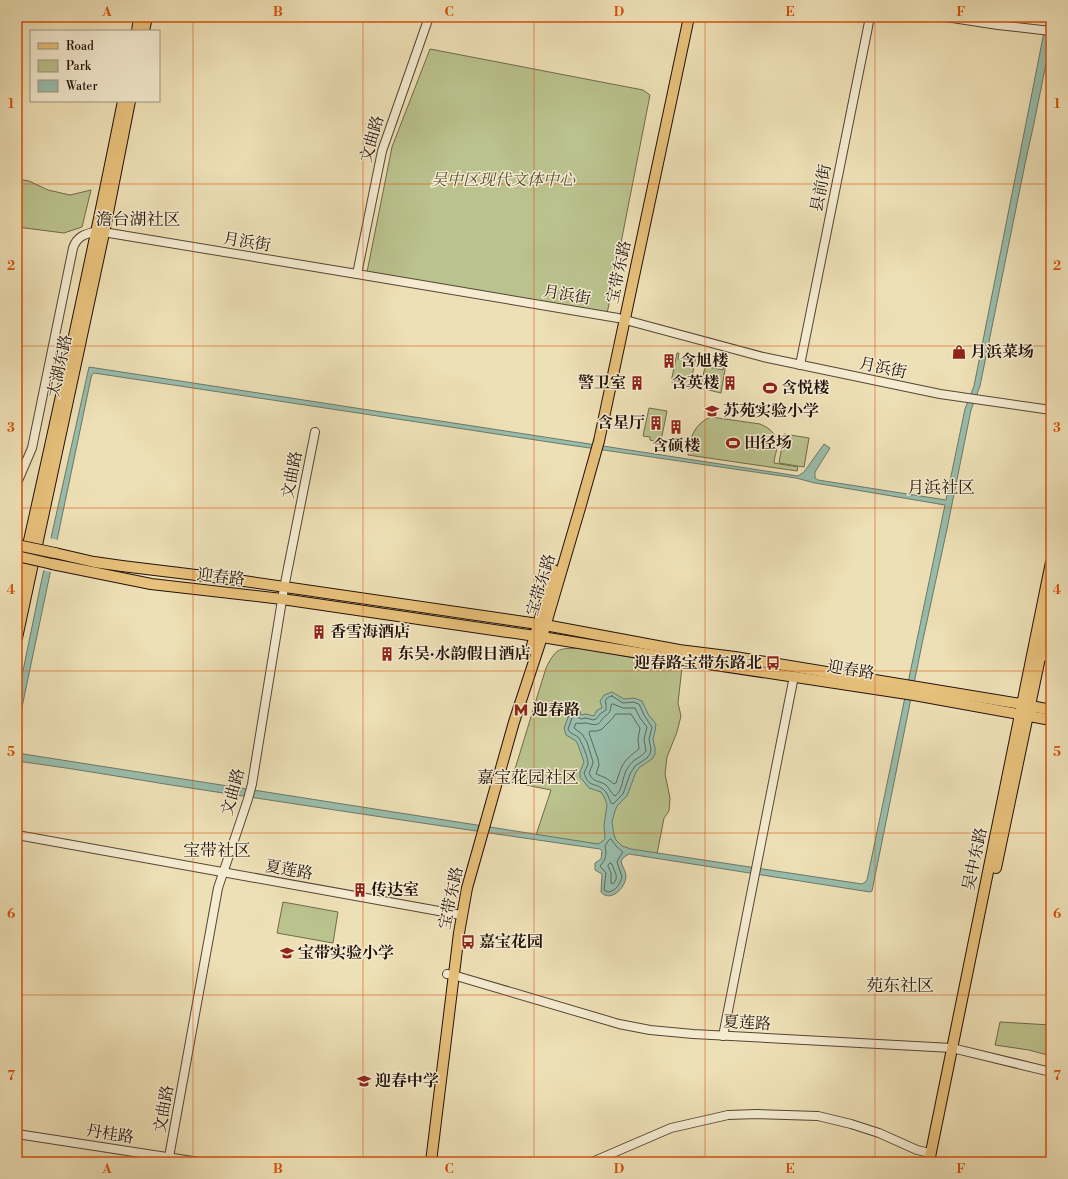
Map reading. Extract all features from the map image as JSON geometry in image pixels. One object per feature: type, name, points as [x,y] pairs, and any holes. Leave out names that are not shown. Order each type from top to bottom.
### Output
[{"type":"main road","points":[[137,30],[139,17]]},
{"type":"main road","points":[[144,30],[147,17]]},
{"type":"main road","name":"宝带东路","points":[[621,319],[682,17]]},
{"type":"main road","name":"宝带东路","points":[[431,1162],[450,975],[458,914],[508,720],[538,636],[574,506],[594,445],[689,17]]},
{"type":"main road","name":"太湖东路","points":[[17,638],[101,232],[123,102]]},
{"type":"main road","name":"太湖东路","points":[[17,594],[130,102]]},
{"type":"main road","name":"迎春路","points":[[17,545],[94,562],[237,580],[541,625],[679,650],[735,656],[912,690],[1051,720]]},
{"type":"main road","name":"迎春路","points":[[17,556],[151,584],[282,599],[538,636],[676,659],[794,676],[1026,705],[1051,710]]},
{"type":"main road","name":"吴中东路","points":[[932,1159],[1026,705],[1051,562]]},
{"type":"main road","name":"吴中东路","points":[[1026,705],[1040,656],[1051,605]]},
{"type":"street","name":"文曲路","points":[[357,274],[382,151],[429,17]]},
{"type":"street","name":"县前街","points":[[800,365],[870,17]]},
{"type":"street","points":[[946,17],[998,26],[1051,31]]},
{"type":"street","name":"月浜街","points":[[101,232],[621,319],[763,357],[800,365],[940,394],[1051,410]]},
{"type":"street","points":[[17,483],[32,448],[73,245],[81,236],[101,232]]},
{"type":"street","name":"文曲路","points":[[169,1157],[218,888],[251,787],[282,599],[314,432]]},
{"type":"street","points":[[1040,656],[1051,657]]},
{"type":"street","points":[[723,1036],[794,676]]},
{"type":"street","name":"夏莲路","points":[[17,835],[458,914]]},
{"type":"street","name":"夏莲路","points":[[450,975],[627,1026],[661,1032],[955,1049],[1051,1072]]},
{"type":"street","points":[[592,1162],[671,1128],[728,1115],[757,1114],[818,1116],[851,1124],[871,1130],[917,1150],[932,1159]]},
{"type":"street","name":"丹桂路","points":[[17,1134],[159,1159],[169,1157],[199,1162]]},
{"type":"green space","name":"吴中区现代文体中心","points":[[430,49],[643,90],[650,95],[607,312],[603,313],[367,272],[392,147]]},
{"type":"green space","points":[[17,179],[29,181],[48,190],[70,195],[91,190],[82,227],[64,233],[17,227]]},
{"type":"green space","points":[[677,353],[679,353],[678,359],[691,362],[693,356],[696,356],[690,387],[671,382]]},
{"type":"green space","points":[[707,359],[710,359],[708,367],[723,370],[724,364],[726,364],[721,393],[700,388]]},
{"type":"green space","name":"含星厅","points":[[649,408],[667,411],[661,441],[658,440],[657,442],[650,440],[650,437],[643,436]]},
{"type":"green space","name":"田径场","points":[[711,417],[760,424],[767,428],[773,432],[777,442],[774,463],[798,467],[797,471],[688,455],[689,443],[697,427],[706,419]]},
{"type":"green space","points":[[784,434],[809,438],[804,467],[779,463]]},
{"type":"green space","points":[[568,648],[582,648],[682,667],[678,703],[681,716],[677,732],[667,757],[665,774],[670,798],[669,811],[664,818],[657,854],[536,835],[551,790],[511,782],[546,668],[556,652]]},
{"type":"green space","points":[[283,902],[338,912],[333,943],[277,933]]},
{"type":"green space","points":[[1000,1022],[1051,1025],[1051,1056],[1029,1050],[995,1045]]},
{"type":"water","points":[[1047,17],[1051,17],[1050,44],[980,386],[971,410],[872,891],[870,892],[629,854],[621,861],[626,874],[625,881],[617,893],[609,896],[601,892],[602,874],[595,870],[595,863],[601,859],[602,851],[600,849],[17,761],[17,753],[598,844],[605,839],[604,825],[607,805],[601,792],[589,788],[580,777],[580,772],[584,762],[576,741],[566,735],[564,728],[569,715],[573,712],[574,707],[579,708],[581,715],[586,714],[594,716],[597,710],[602,708],[600,701],[604,695],[612,692],[624,699],[634,698],[642,701],[648,714],[656,724],[653,739],[655,754],[652,759],[640,767],[636,772],[627,796],[617,806],[615,811],[612,822],[614,835],[616,840],[622,846],[631,849],[862,884],[865,882],[867,880],[945,505],[815,483],[796,478],[94,373],[91,378],[17,731],[17,700],[41,583],[89,367],[798,476],[804,472],[824,444],[830,448],[815,472],[815,478],[818,480],[946,500],[965,409],[974,386]]},
{"type":"pier","points":[[49,538],[58,540],[51,572],[42,570]]},
{"type":"place","name":"月浜菜场","points":[[959,352]]},
{"type":"place","name":"含旭楼","points":[[669,361]]},
{"type":"place","name":"警卫室","points":[[637,383]]},
{"type":"place","name":"含英楼","points":[[730,383]]},
{"type":"place","name":"含悦楼","points":[[770,388]]},
{"type":"place","name":"苏苑实验小学","points":[[712,411]]},
{"type":"place","name":"含星厅","points":[[656,423]]},
{"type":"place","name":"含硕楼","points":[[676,427]]},
{"type":"place","name":"田径场","points":[[733,443]]},
{"type":"place","name":"香雪海酒店","points":[[319,632]]},
{"type":"place","name":"东吴·水韵假日酒店","points":[[387,654]]},
{"type":"place","name":"迎春路宝带东路北","points":[[773,663]]},
{"type":"place","name":"迎春路","points":[[521,710]]},
{"type":"place","name":"传达室","points":[[360,890]]},
{"type":"place","name":"嘉宝花园","points":[[468,942]]},
{"type":"place","name":"宝带实验小学","points":[[287,953]]},
{"type":"place","name":"迎春中学","points":[[364,1081]]},
{"type":"district","name":"澹台湖社区","points":[[138,220]]},
{"type":"district","name":"月浜社区","points":[[941,488]]},
{"type":"district","name":"嘉宝花园社区","points":[[528,778]]},
{"type":"district","name":"宝带社区","points":[[217,851]]},
{"type":"district","name":"苑东社区","points":[[900,986]]}]
